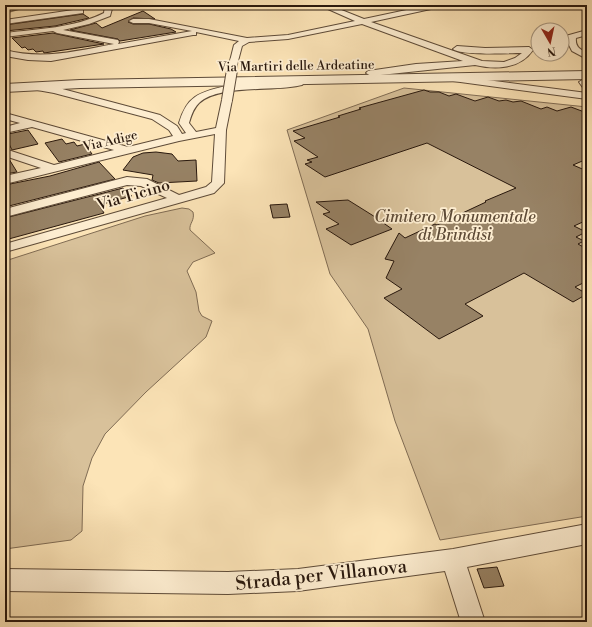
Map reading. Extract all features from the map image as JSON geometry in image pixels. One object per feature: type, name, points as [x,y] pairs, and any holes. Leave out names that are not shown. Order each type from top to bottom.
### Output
[{"type":"street","points":[[5,36],[68,26],[96,19],[107,14],[109,5]]},
{"type":"street","points":[[234,7],[248,5]]},
{"type":"street","points":[[323,5],[433,48],[478,63]]},
{"type":"street","points":[[133,21],[149,21],[247,40],[288,37],[440,5]]},
{"type":"street","points":[[5,22],[80,11]]},
{"type":"street","points":[[54,31],[122,44]]},
{"type":"street","points":[[5,53],[18,57],[38,59],[122,44],[204,32]]},
{"type":"street","points":[[587,32],[572,37],[571,43],[573,48],[587,56]]},
{"type":"street","points":[[221,130],[238,45],[247,40]]},
{"type":"street","points":[[433,48],[485,51],[529,50]]},
{"type":"street","points":[[193,135],[184,123],[188,110],[198,98],[210,94],[249,87],[374,75],[406,69],[436,61],[441,55],[433,48]]},
{"type":"street","points":[[406,69],[478,63],[502,59],[529,50]]},
{"type":"street","name":"Via Martiri delle Ardeatine","points":[[5,88],[27,86],[587,69]]},
{"type":"street","name":"Via Martiri delle Ardeatine","points":[[5,80],[374,75],[440,77],[587,75]]},
{"type":"street","points":[[440,77],[587,96]]},
{"type":"street","points":[[587,80],[584,82],[587,87]]},
{"type":"street","points":[[27,86],[55,90],[156,117],[173,128],[179,138]]},
{"type":"street","points":[[5,116],[127,150]]},
{"type":"street","points":[[5,130],[32,124]]},
{"type":"street","name":"Via Adige","points":[[5,180],[127,150],[221,130]]},
{"type":"street","name":"Via Ticino","points":[[5,248],[210,190],[218,184],[221,130]]},
{"type":"street","points":[[5,152],[53,168]]},
{"type":"street","points":[[5,213],[127,181],[143,182],[178,199]]},
{"type":"street","name":"Strada per Villanova","points":[[5,580],[228,583],[298,580],[454,559],[587,534]]},
{"type":"street","points":[[454,559],[473,622]]},
{"type":"green space","name":"Cimitero Monumentale di Brindisi","points":[[404,88],[587,107],[587,516],[440,540],[395,421],[368,329],[330,274],[287,130]]},
{"type":"green space","points":[[182,208],[189,209],[193,212],[190,230],[215,253],[193,262],[187,271],[196,292],[199,311],[202,316],[212,321],[206,337],[146,392],[105,434],[92,458],[83,486],[82,531],[71,540],[5,549],[5,261],[145,216]]},
{"type":"building","points":[[143,11],[155,19],[133,18],[128,22],[133,24],[149,24],[171,29],[176,32],[120,41],[118,39],[70,30],[96,23],[102,28]]},
{"type":"building","points":[[83,14],[89,18],[55,26],[5,31],[5,25]]},
{"type":"building","points":[[53,33],[104,44],[44,53],[43,51],[36,52],[33,49],[28,50],[25,47],[22,48],[12,38]]},
{"type":"building","points":[[424,90],[439,92],[449,96],[456,94],[475,101],[488,97],[499,101],[521,101],[541,109],[547,107],[557,111],[571,107],[587,113],[587,159],[573,165],[587,171],[587,220],[574,226],[586,232],[576,237],[584,241],[578,244],[587,249],[587,281],[575,287],[587,294],[573,302],[524,273],[465,304],[483,316],[439,339],[384,298],[402,289],[386,278],[394,261],[385,259],[399,233],[405,238],[435,224],[437,225],[486,202],[485,201],[516,188],[427,143],[325,177],[305,164],[312,162],[307,160],[318,157],[294,141],[305,138],[293,131],[340,117],[338,116],[361,109],[359,108]]},
{"type":"building","points":[[28,130],[38,144],[12,150],[5,136]]},
{"type":"building","points":[[62,139],[66,144],[74,142],[77,146],[85,144],[92,154],[59,162],[45,143]]},
{"type":"building","points":[[156,152],[172,154],[178,161],[196,160],[197,181],[159,183],[152,180],[153,175],[123,170],[133,157],[143,153]]},
{"type":"building","points":[[5,158],[9,159],[17,172],[5,174]]},
{"type":"building","points":[[99,162],[115,179],[5,207],[5,185],[50,176]]},
{"type":"building","points":[[123,188],[132,196],[99,205],[104,213],[5,240],[5,218]]},
{"type":"building","points":[[348,200],[392,229],[351,245],[326,229],[339,224],[323,214],[330,212],[316,202]]},
{"type":"building","points":[[287,204],[290,217],[273,218],[270,205]]},
{"type":"building","points":[[497,567],[504,586],[484,588],[477,569]]},
{"type":"waterway","points":[[5,13],[35,5]]}]
